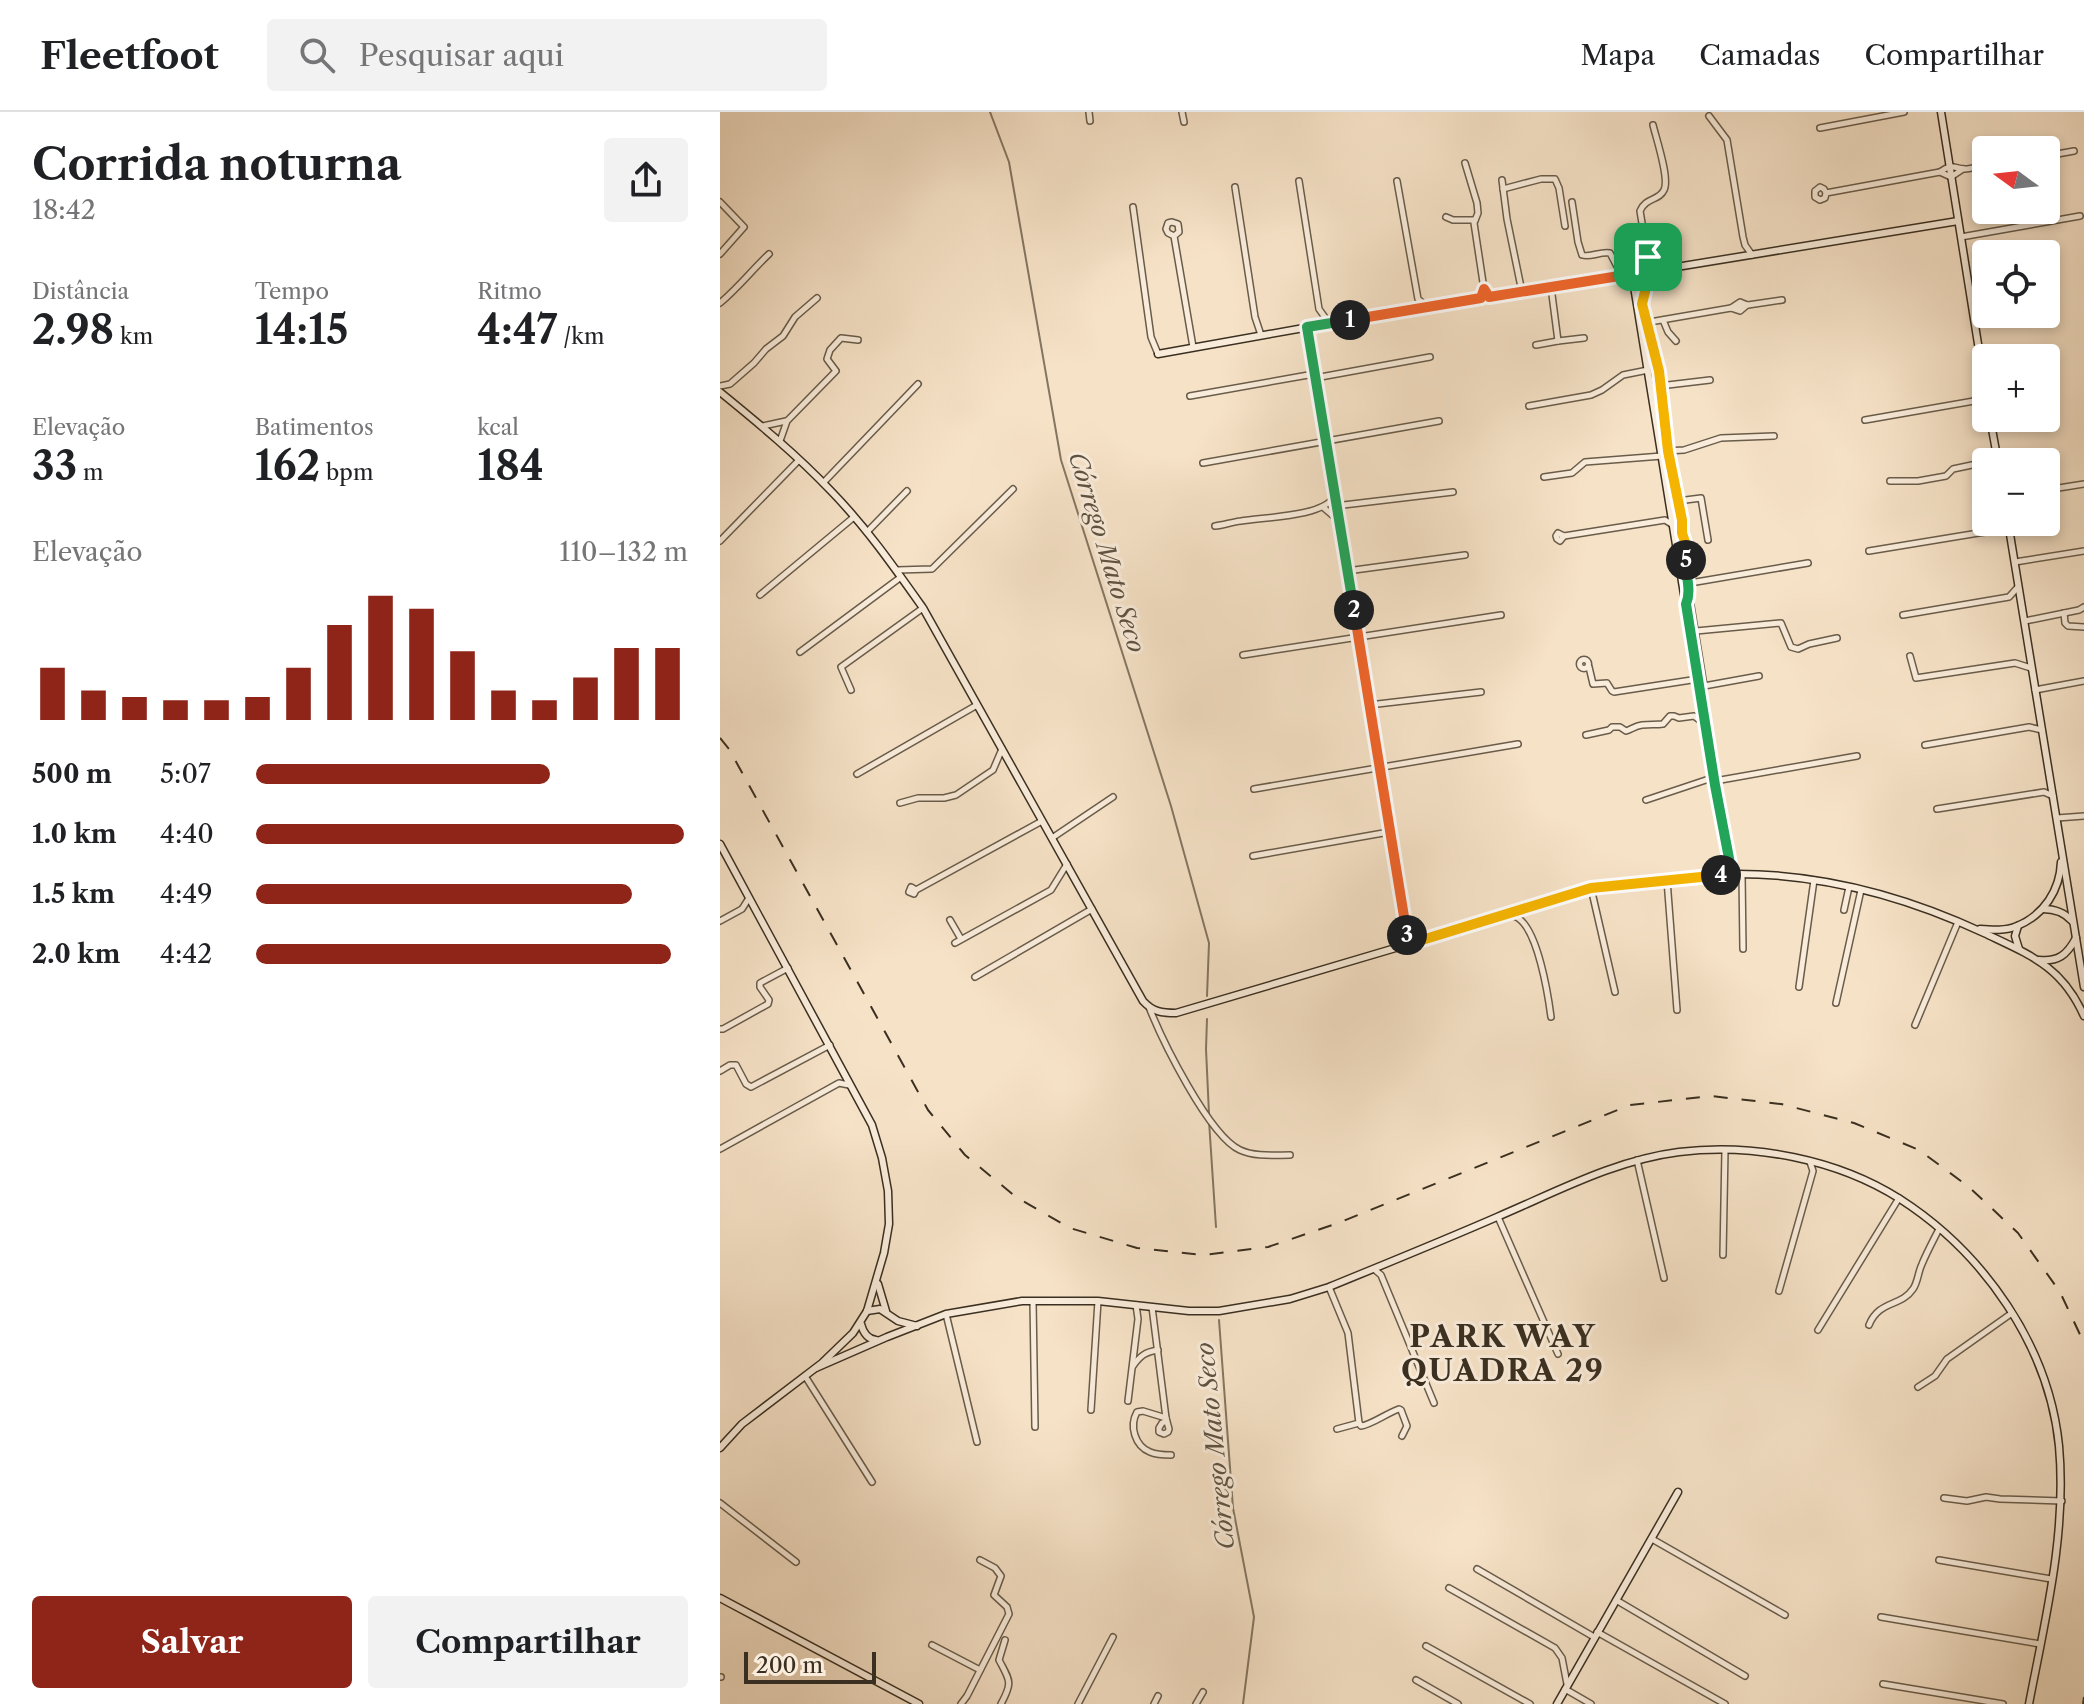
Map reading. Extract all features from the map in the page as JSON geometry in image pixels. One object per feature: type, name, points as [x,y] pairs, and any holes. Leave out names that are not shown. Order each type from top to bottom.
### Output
[{"type":"street","points":[[1089,112],[1090,121]]},
{"type":"street","points":[[1182,112],[1184,122]]},
{"type":"street","points":[[1820,128],[1904,112]]},
{"type":"street","points":[[1941,112],[1978,344]]},
{"type":"street","points":[[1709,116],[1727,140],[1745,245],[1752,255]]},
{"type":"street","points":[[1653,125],[1666,181],[1665,190],[1643,205],[1640,211],[1648,257],[1655,261],[1650,269],[1642,304],[1643,323],[1651,387],[1674,502],[1687,548],[1683,567],[1686,604],[1693,631],[1698,680]]},
{"type":"street","points":[[2060,154],[2074,151]]},
{"type":"street","points":[[1465,163],[1477,203],[1474,226],[1484,289],[1489,297]]},
{"type":"street","points":[[1826,193],[1940,172],[1949,166],[1963,169]]},
{"type":"street","points":[[1951,177],[1972,167]]},
{"type":"street","points":[[1940,172],[1951,177]]},
{"type":"street","points":[[1503,189],[1541,179],[1555,179],[1565,226]]},
{"type":"street","points":[[1502,180],[1522,292]]},
{"type":"street","points":[[1299,181],[1319,309],[1315,326]]},
{"type":"street","points":[[1397,181],[1418,299],[1413,310]]},
{"type":"street","points":[[1235,187],[1255,317],[1261,335]]},
{"type":"street","points":[[720,202],[744,227],[720,254]]},
{"type":"street","points":[[1572,202],[1582,255],[1610,253],[1622,276]]},
{"type":"street","points":[[1133,207],[1151,337],[1158,354],[1650,269],[1958,221]]},
{"type":"street","points":[[1961,237],[2080,216]]},
{"type":"street","points":[[1446,217],[1475,220]]},
{"type":"street","points":[[1174,236],[1193,347]]},
{"type":"street","points":[[1740,256],[1745,245]]},
{"type":"street","points":[[720,303],[769,254]]},
{"type":"street","points":[[1632,274],[1643,323],[1659,371],[1664,453]]},
{"type":"street","points":[[1551,287],[1558,341]]},
{"type":"street","points":[[1481,298],[1484,289]]},
{"type":"street","points":[[722,391],[783,336],[795,317],[817,298]]},
{"type":"street","points":[[1418,299],[1428,308]]},
{"type":"street","points":[[1643,323],[1731,308],[1740,311],[1747,305],[1782,300]]},
{"type":"street","points":[[1319,309],[1329,323]]},
{"type":"street","points":[[1663,320],[1676,341]]},
{"type":"street","points":[[1307,327],[1409,944]]},
{"type":"street","points":[[780,441],[787,421],[836,371],[827,359],[830,350],[841,338],[858,340]]},
{"type":"street","points":[[1536,345],[1584,338]]},
{"type":"street","points":[[1190,396],[1430,357]]},
{"type":"street","points":[[1529,406],[1591,395],[1623,375],[1648,370]]},
{"type":"street","points":[[1651,387],[1710,380]]},
{"type":"street","points":[[722,391],[730,384]]},
{"type":"street","points":[[823,483],[918,384]]},
{"type":"street","points":[[722,391],[823,483],[867,532],[923,608],[1143,1001],[1157,1011],[1176,1013],[1591,888],[1742,874],[1814,880],[1924,907],[2039,960],[2066,986],[2084,1016]]},
{"type":"street","points":[[1865,420],[1972,401]]},
{"type":"street","points":[[763,426],[787,421]]},
{"type":"street","points":[[1203,463],[1439,421]]},
{"type":"street","points":[[1544,477],[1572,473],[1585,462],[1684,450],[1721,438],[1774,436]]},
{"type":"street","points":[[720,541],[799,460]]},
{"type":"street","points":[[1890,481],[1918,481],[1946,476],[1953,469],[1972,465]]},
{"type":"street","points":[[2060,488],[2084,484]]},
{"type":"street","points":[[800,652],[899,574],[932,569],[1013,489]]},
{"type":"street","points":[[867,532],[907,491]]},
{"type":"street","points":[[1335,506],[1453,492]]},
{"type":"street","points":[[1215,526],[1285,517],[1322,507],[1334,497]]},
{"type":"street","points":[[1674,502],[1701,498],[1708,540]]},
{"type":"street","points":[[1674,502],[1672,512],[1690,596],[1698,680],[1732,874]]},
{"type":"street","points":[[1322,507],[1338,520]]},
{"type":"street","points":[[1665,520],[1672,512]]},
{"type":"street","points":[[760,595],[854,517]]},
{"type":"street","points":[[1564,536],[1665,520],[1674,525]]},
{"type":"street","points":[[1869,551],[1972,532]]},
{"type":"street","points":[[2011,536],[2084,987]]},
{"type":"street","points":[[2015,562],[2084,551]]},
{"type":"street","points":[[1347,571],[1465,555]]},
{"type":"street","points":[[1696,582],[1808,563]]},
{"type":"street","points":[[1683,567],[1696,582]]},
{"type":"street","points":[[1686,604],[1696,582]]},
{"type":"street","points":[[1903,615],[2009,597],[2018,587]]},
{"type":"street","points":[[2009,597],[2022,606]]},
{"type":"street","points":[[2025,621],[2084,607]]},
{"type":"street","points":[[851,690],[841,667],[923,608]]},
{"type":"street","points":[[2064,613],[2068,626],[2084,627]]},
{"type":"street","points":[[1243,655],[1501,615]]},
{"type":"street","points":[[1693,631],[1781,623],[1791,647],[1798,649],[1837,638]]},
{"type":"street","points":[[1344,638],[1360,646]]},
{"type":"street","points":[[2015,663],[2029,653]]},
{"type":"street","points":[[1910,656],[1916,678],[2015,663],[2031,668]]},
{"type":"street","points":[[1589,667],[1593,684],[1607,683],[1614,692],[1698,680],[1759,676]]},
{"type":"street","points":[[2035,690],[2084,681]]},
{"type":"street","points":[[1369,705],[1481,692]]},
{"type":"street","points":[[857,774],[979,704]]},
{"type":"street","points":[[1694,716],[1702,704]]},
{"type":"street","points":[[1586,735],[1612,727],[1626,731],[1636,726],[1663,724],[1670,716],[1694,716],[1706,724]]},
{"type":"street","points":[[2029,727],[2039,718]]},
{"type":"street","points":[[1925,745],[2029,727],[2042,730]]},
{"type":"street","points":[[1254,789],[1518,744]]},
{"type":"street","points":[[900,803],[918,798],[956,795],[993,770],[1003,748]]},
{"type":"street","points":[[1646,800],[1706,780],[1715,781],[1857,756]]},
{"type":"street","points":[[2044,792],[2051,784]]},
{"type":"street","points":[[1937,809],[2044,792],[2053,796]]},
{"type":"street","points":[[1052,838],[1113,797]]},
{"type":"street","points":[[2057,818],[2084,816]]},
{"type":"street","points":[[916,890],[1042,821]]},
{"type":"street","points":[[1253,856],[1389,832]]},
{"type":"street","points":[[720,1448],[742,1424],[816,1368],[861,1323],[877,1280],[889,1224],[888,1191],[872,1125],[721,848]]},
{"type":"street","points":[[1973,928],[1996,930],[2018,926],[2043,909],[2056,891],[2062,850]]},
{"type":"street","points":[[950,920],[958,941],[1051,890],[1067,864]]},
{"type":"street","points":[[1742,874],[1743,949]]},
{"type":"street","points":[[1667,880],[1677,1010]]},
{"type":"street","points":[[1799,987],[1814,880]]},
{"type":"street","points":[[1844,910],[1849,887]]},
{"type":"street","points":[[1591,888],[1615,992]]},
{"type":"street","points":[[1836,1003],[1861,890]]},
{"type":"street","points":[[742,909],[749,898]]},
{"type":"street","points":[[1520,919],[1524,908]]},
{"type":"street","points":[[720,921],[742,909],[757,912]]},
{"type":"street","points":[[975,977],[1092,909]]},
{"type":"street","points":[[2043,909],[2065,914],[2074,923]]},
{"type":"street","points":[[1504,914],[1520,919],[1527,929],[1545,978],[1551,1017]]},
{"type":"street","points":[[1915,1025],[1958,922]]},
{"type":"street","points":[[2018,926],[2015,936],[2020,950]]},
{"type":"street","points":[[2039,960],[2055,960],[2063,956],[2076,938]]},
{"type":"street","points":[[720,1029],[768,1004],[760,983],[788,968]]},
{"type":"street","points":[[1149,1007],[1195,1099],[1224,1138],[1239,1150],[1259,1155],[1290,1155]]},
{"type":"street","points":[[720,1071],[736,1065],[746,1084],[751,1087],[830,1045]]},
{"type":"street","points":[[839,1083],[843,1069]]},
{"type":"street","points":[[720,1149],[839,1083],[852,1086]]},
{"type":"street","points":[[1723,1255],[1725,1150]]},
{"type":"street","points":[[816,1368],[946,1314],[1033,1301],[1098,1301],[1219,1311],[1290,1299],[1374,1269],[1637,1160],[1678,1152],[1725,1150],[1765,1152],[1821,1165],[1848,1173],[1899,1198],[1939,1229],[1991,1282],[2035,1355],[2051,1403],[2059,1443],[2062,1501],[2040,1644],[2027,1704]]},
{"type":"street","points":[[1637,1160],[1664,1278]]},
{"type":"street","points":[[1779,1291],[1813,1171],[1810,1162]]},
{"type":"street","points":[[1813,1171],[1821,1165]]},
{"type":"street","points":[[1818,1330],[1899,1198]]},
{"type":"street","points":[[1498,1217],[1558,1354]]},
{"type":"street","points":[[1869,1325],[1878,1310],[1912,1290],[1939,1229]]},
{"type":"street","points":[[1381,1275],[1383,1265]]},
{"type":"street","points":[[1374,1269],[1381,1275],[1434,1403]]},
{"type":"street","points":[[861,1323],[866,1336],[873,1340],[883,1338],[892,1327],[877,1280]]},
{"type":"street","points":[[1329,1287],[1348,1333],[1359,1423]]},
{"type":"street","points":[[1033,1301],[1035,1427]]},
{"type":"street","points":[[1091,1410],[1098,1301]]},
{"type":"street","points":[[1128,1401],[1138,1319],[1136,1305]]},
{"type":"street","points":[[1152,1307],[1166,1420],[1143,1411],[1137,1412],[1133,1431],[1146,1451],[1171,1455]]},
{"type":"street","points":[[867,1311],[880,1309],[898,1321],[917,1326]]},
{"type":"street","points":[[1918,1387],[1935,1376],[1947,1359],[2012,1313]]},
{"type":"street","points":[[946,1314],[977,1442]]},
{"type":"street","points":[[1132,1367],[1140,1356],[1158,1350]]},
{"type":"street","points":[[805,1376],[872,1482]]},
{"type":"street","points":[[1337,1429],[1359,1423],[1361,1426],[1367,1425],[1399,1409],[1407,1426],[1402,1436]]},
{"type":"street","points":[[1557,1704],[1678,1492]]},
{"type":"street","points":[[1944,1498],[1967,1501],[1986,1497],[2062,1501]]},
{"type":"street","points":[[720,1503],[796,1562]]},
{"type":"street","points":[[1652,1539],[1785,1615]]},
{"type":"street","points":[[961,1704],[1009,1614],[1009,1610],[994,1595],[1000,1572],[980,1560]]},
{"type":"street","points":[[1939,1560],[2051,1579]]},
{"type":"street","points":[[1477,1569],[1725,1704]]},
{"type":"street","points":[[1449,1588],[1555,1648],[1562,1658],[1566,1687],[1591,1704]]},
{"type":"street","points":[[720,1598],[919,1704]]},
{"type":"street","points":[[1616,1600],[1745,1676]]},
{"type":"street","points":[[1881,1617],[2040,1644]]},
{"type":"street","points":[[1078,1704],[1113,1637]]},
{"type":"street","points":[[1001,1704],[1010,1683],[999,1660],[1005,1640]]},
{"type":"street","points":[[932,1645],[980,1670]]},
{"type":"street","points":[[1426,1646],[1530,1704]]},
{"type":"street","points":[[1416,1680],[1458,1704]]},
{"type":"street","points":[[1883,1684],[2003,1704]]},
{"type":"street","points":[[1196,1704],[1203,1692]]},
{"type":"street","points":[[1154,1704],[1158,1696]]},
{"type":"waterway","name":"Córrego Mato Seco","points":[[990,112],[1009,162],[1061,460],[1171,806],[1209,943],[1207,996]]},
{"type":"waterway","name":"Córrego Mato Seco","points":[[1207,1019],[1209,1114]]},
{"type":"waterway","name":"Córrego Mato Seco","points":[[1209,1121],[1216,1227]]},
{"type":"waterway","name":"Córrego Mato Seco","points":[[1219,1320],[1233,1508],[1254,1617],[1243,1704]]},
{"type":"railway","points":[[720,738],[729,749],[928,1110],[965,1155],[1016,1197],[1070,1228],[1137,1248],[1203,1255],[1268,1247],[1338,1223],[1630,1105],[1711,1096],[1781,1104],[1854,1123],[1919,1150],[1969,1187],[2018,1233],[2060,1292],[2084,1343]]},
{"type":"railway","points":[[2083,1704],[2084,1697]]},
{"type":"district","name":"PARK WAY QUADRA 29","points":[[1503,1353]]},
{"type":"route","points":[[1648,257],[1649,266],[1650,271],[1489,297],[1484,289],[1481,298],[1307,327],[1409,944],[1591,888],[1732,874],[1686,604],[1690,596],[1685,569],[1687,548],[1668,451],[1659,371],[1642,304],[1650,271],[1649,266],[1655,263],[1655,259],[1648,257]]}]
